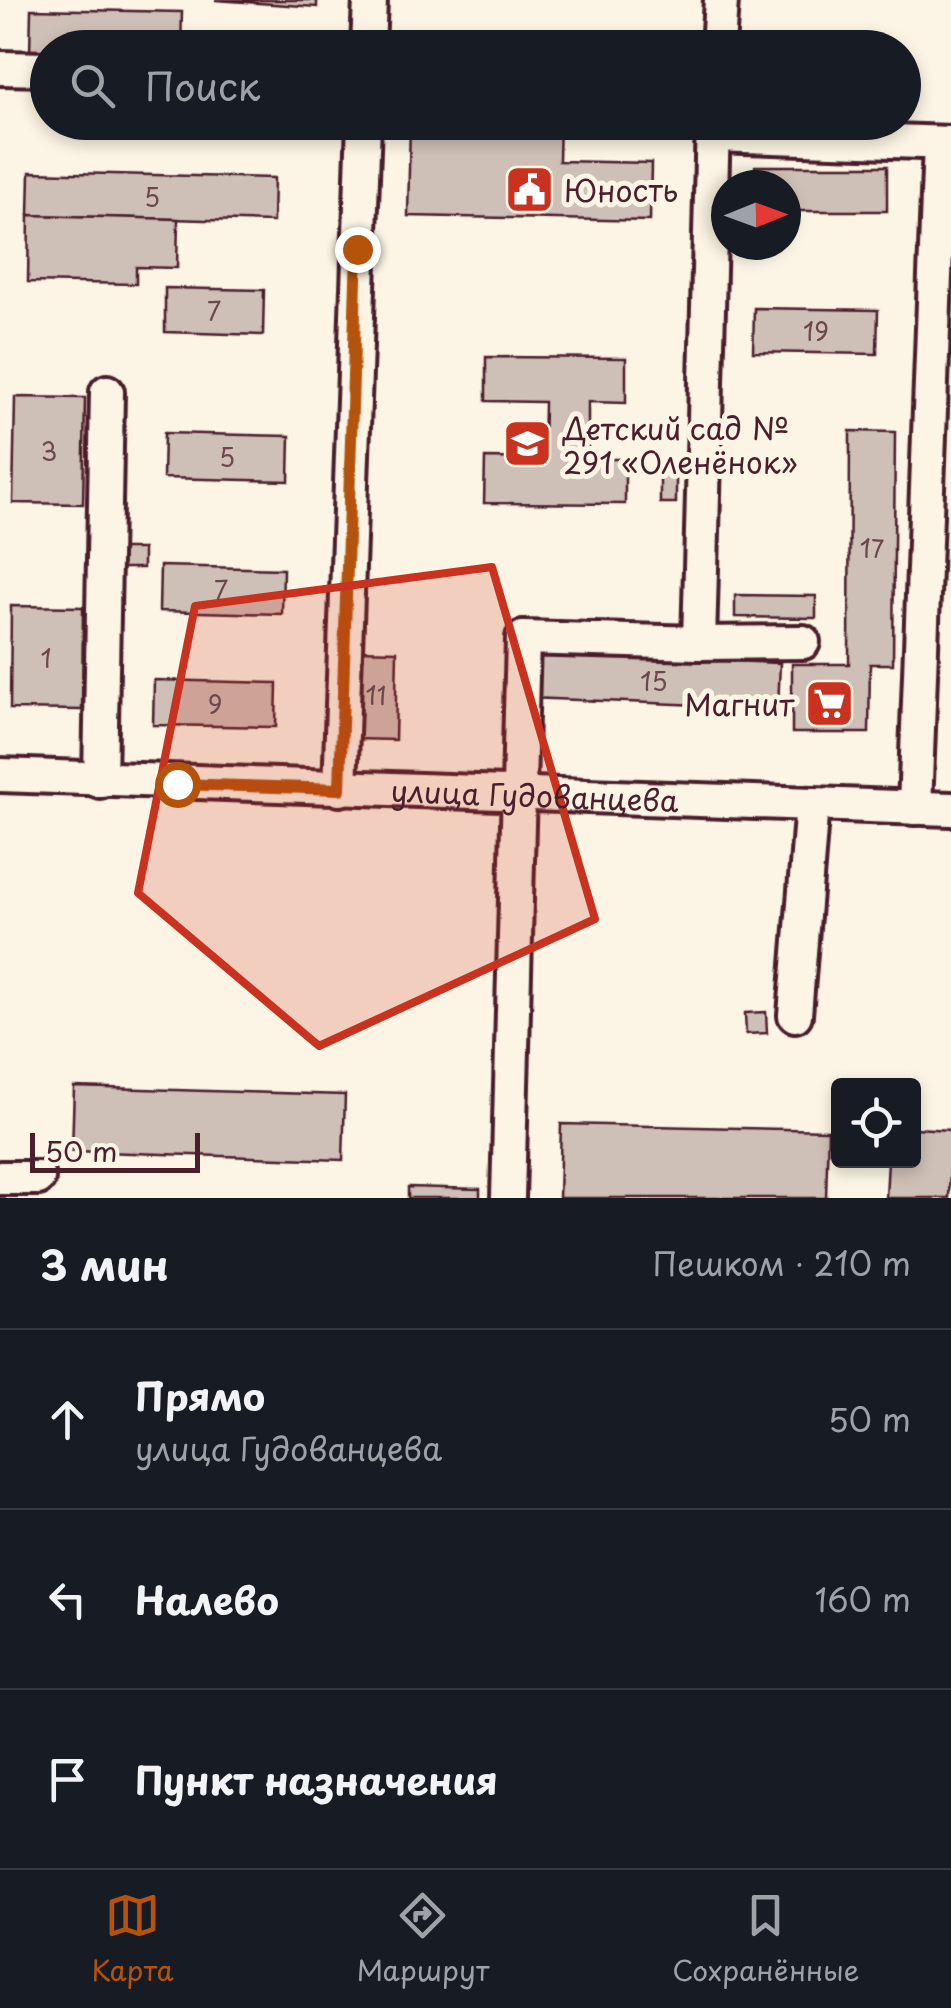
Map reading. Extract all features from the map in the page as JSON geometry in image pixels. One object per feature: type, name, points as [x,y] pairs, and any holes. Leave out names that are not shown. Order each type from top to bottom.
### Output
[{"type":"street","points":[[369,30],[370,0]]},
{"type":"street","points":[[719,30],[721,0]]},
{"type":"street","points":[[0,68],[30,69]]},
{"type":"street","points":[[340,789],[363,140]]},
{"type":"street","points":[[699,643],[712,140]]},
{"type":"street","points":[[896,140],[946,143],[915,808]]},
{"type":"street","points":[[100,781],[107,392]]},
{"type":"street","points":[[508,1198],[523,638],[803,642]]},
{"type":"street","name":"улица Гудованцева","points":[[0,775],[951,809]]},
{"type":"street","points":[[795,1014],[812,804]]},
{"type":"street","points":[[0,1178],[38,1178]]},
{"type":"highlighted area","points":[[492,567],[595,919],[319,1046],[138,893],[195,606]]},
{"type":"building","points":[[215,0],[317,0],[317,7]]},
{"type":"building","points":[[31,9],[182,12],[182,30],[31,30]]},
{"type":"building","name":"Юность","points":[[410,140],[560,140],[559,161],[651,163],[650,221],[408,216]]},
{"type":"building","points":[[755,166],[887,166],[887,211],[801,211],[801,170],[755,170]]},
{"type":"building","points":[[30,172],[274,178],[273,222],[29,215]]},
{"type":"building","points":[[29,215],[178,219],[177,268],[136,267],[136,284],[28,282]]},
{"type":"building","points":[[165,288],[264,290],[263,335],[165,332]]},
{"type":"building","points":[[754,308],[878,310],[877,354],[753,352]]},
{"type":"building","points":[[486,357],[626,358],[626,403],[588,402],[588,459],[625,459],[625,504],[484,503],[485,458],[543,459],[544,402],[486,401]]},
{"type":"building","points":[[15,397],[85,398],[83,504],[13,503]]},
{"type":"building","points":[[850,431],[895,432],[893,664],[870,664],[869,733],[792,733],[792,664],[849,664]]},
{"type":"building","points":[[164,433],[290,436],[289,481],[163,478]]},
{"type":"building","points":[[660,467],[676,467],[676,503],[660,503]]},
{"type":"building","points":[[109,549],[143,549],[143,568],[109,568]]},
{"type":"building","points":[[160,566],[283,569],[282,614],[159,611]]},
{"type":"building","points":[[735,595],[816,596],[816,618],[735,617]]},
{"type":"building","points":[[11,606],[83,607],[82,710],[10,709]]},
{"type":"building","points":[[357,650],[397,651],[395,740],[354,739]]},
{"type":"building","points":[[530,654],[780,663],[778,708],[529,698]]},
{"type":"building","points":[[154,680],[277,683],[276,727],[153,725]]},
{"type":"building","points":[[766,1012],[767,1033],[746,1034],[745,1013]]},
{"type":"building","points":[[74,1087],[345,1095],[343,1160],[72,1151]]},
{"type":"building","points":[[561,1124],[828,1130],[826,1198],[559,1198]]},
{"type":"building","points":[[921,1128],[951,1130],[949,1198],[886,1198],[888,1168],[921,1168]]},
{"type":"building","points":[[408,1187],[480,1189],[480,1198],[408,1198]]},
{"type":"place","name":"Юность","points":[[529,189]]},
{"type":"place","name":"Детский сад № 291 «Оленёнок»","points":[[528,444]]},
{"type":"place","name":"Магнит","points":[[829,703]]},
{"type":"route","points":[[177,784],[340,789],[357,249]]}]
